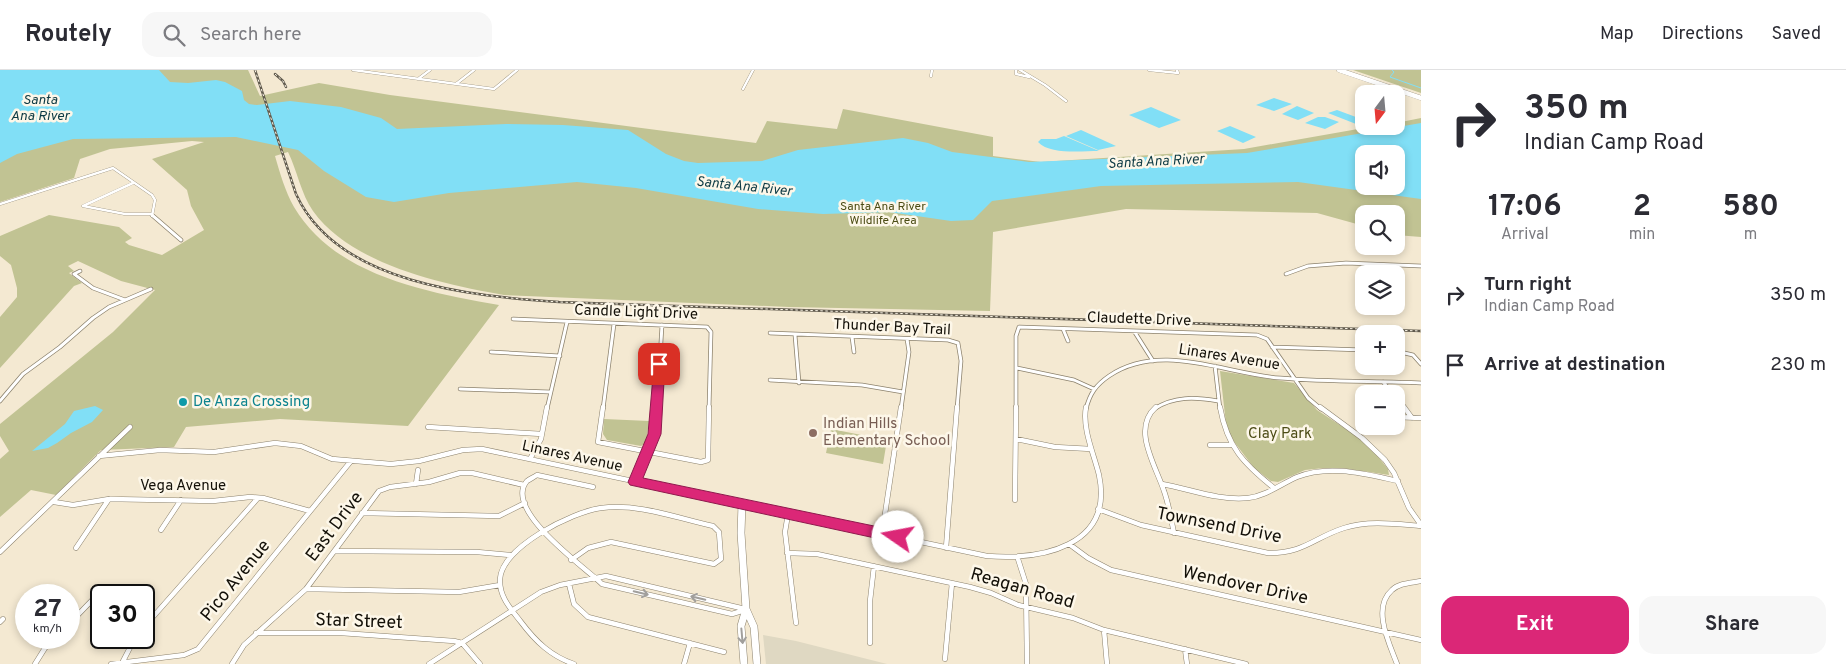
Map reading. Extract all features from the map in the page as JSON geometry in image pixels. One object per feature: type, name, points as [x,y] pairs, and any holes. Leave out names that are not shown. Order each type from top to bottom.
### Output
[{"type":"main road","points":[[1339,70],[1421,97]]},
{"type":"main road","points":[[1346,70],[1421,97]]},
{"type":"street","points":[[353,70],[494,89],[517,70]]},
{"type":"street","points":[[380,74],[386,70]]},
{"type":"street","points":[[418,79],[430,70]]},
{"type":"street","points":[[456,84],[474,70]]},
{"type":"street","points":[[743,89],[753,70]]},
{"type":"street","points":[[931,76],[932,70]]},
{"type":"street","points":[[1031,77],[1016,74],[1018,70],[1031,77],[1066,101]]},
{"type":"street","points":[[1150,70],[1178,72]]},
{"type":"street","points":[[0,204],[112,168],[120,176],[150,191],[154,196],[156,204],[152,214]]},
{"type":"street","points":[[134,183],[87,202],[83,206],[125,214],[152,214]]},
{"type":"street","points":[[152,214],[154,218],[181,240]]},
{"type":"street","points":[[1286,274],[1308,266],[1346,263],[1421,266]]},
{"type":"street","points":[[80,271],[74,274],[93,288],[124,300]]},
{"type":"street","points":[[0,401],[32,366],[60,347],[100,312],[151,289]]},
{"type":"street","name":"Candle Light Drive","points":[[513,319],[708,327],[711,332],[708,460],[701,462],[646,453]]},
{"type":"street","points":[[530,459],[542,434],[567,322]]},
{"type":"street","points":[[614,324],[598,442],[646,453]]},
{"type":"street","points":[[635,482],[655,434],[662,325]]},
{"type":"street","name":"Claudette Drive","points":[[1017,368],[1016,332],[1018,327],[1265,336],[1272,347]]},
{"type":"street","points":[[1063,329],[1068,341]]},
{"type":"street","points":[[1134,331],[1153,361]]},
{"type":"street","name":"Thunder Bay Trail","points":[[770,333],[953,340],[958,343],[961,361],[946,548]]},
{"type":"street","points":[[795,335],[799,383]]},
{"type":"street","points":[[852,337],[854,352]]},
{"type":"street","points":[[882,534],[909,352],[907,339]]},
{"type":"street","points":[[1272,347],[1355,350]]},
{"type":"street","points":[[1272,347],[1312,402],[1368,443],[1385,460],[1398,481],[1409,508],[1421,526]]},
{"type":"street","points":[[491,352],[560,356]]},
{"type":"street","points":[[1405,353],[1413,355],[1421,364]]},
{"type":"street","name":"Linares Avenue","points":[[99,456],[160,450],[206,453],[267,443],[282,443],[301,446],[327,458],[351,461],[410,463],[456,450],[471,449],[530,459],[946,548],[987,556],[1018,558],[1043,555],[1070,544],[1088,529],[1098,509],[1101,495],[1100,482],[1084,418],[1086,405],[1094,389],[1114,372],[1131,365],[1153,361],[1182,361],[1214,366],[1254,376],[1421,383]]},
{"type":"street","points":[[1214,366],[1222,427],[1230,444],[1249,467],[1274,488]]},
{"type":"street","points":[[1015,500],[1017,368],[1074,380],[1094,389]]},
{"type":"street","points":[[770,380],[862,385],[903,392]]},
{"type":"street","points":[[460,389],[550,392]]},
{"type":"street","points":[[1174,533],[1170,507],[1146,437],[1145,428],[1148,416],[1157,407],[1172,400],[1190,398],[1218,401]]},
{"type":"street","points":[[1405,409],[1412,418]]},
{"type":"street","points":[[1405,418],[1421,418]]},
{"type":"street","points":[[0,552],[130,427]]},
{"type":"street","points":[[428,428],[542,434]]},
{"type":"street","points":[[1016,439],[1055,447],[1091,450]]},
{"type":"street","points":[[1210,444],[1230,444]]},
{"type":"street","name":"Pico Avenue","points":[[112,664],[184,655],[198,649],[351,461]]},
{"type":"street","points":[[416,484],[418,470]]},
{"type":"street","points":[[1162,484],[1238,498],[1250,498],[1303,475],[1334,471],[1398,481]]},
{"type":"street","name":"East Drive","points":[[232,664],[244,646],[256,633],[306,589],[379,492],[390,487],[416,484],[460,473],[472,473],[524,485]]},
{"type":"street","points":[[593,487],[537,476],[530,478],[524,485],[522,492],[525,503],[543,532],[572,560],[590,572],[602,584],[732,614],[746,609]]},
{"type":"street","points":[[155,614],[258,497]]},
{"type":"street","name":"Vega Avenue","points":[[54,502],[73,504],[109,499],[213,501],[258,497],[310,511]]},
{"type":"street","points":[[76,548],[109,499]]},
{"type":"street","points":[[161,530],[181,500]]},
{"type":"street","points":[[362,513],[498,516],[525,503]]},
{"type":"street","points":[[742,504],[741,533],[746,609],[741,626],[744,664]]},
{"type":"street","points":[[572,560],[588,548],[612,542],[714,564],[721,559],[719,532],[712,526],[630,509],[612,508],[583,512],[518,546],[510,555],[501,574],[500,585],[503,596],[542,649],[574,664]]},
{"type":"street","name":"Townsend Drive","points":[[1098,509],[1141,525],[1268,553],[1298,551],[1332,533],[1355,525],[1382,523],[1421,526]]},
{"type":"street","points":[[788,514],[785,532],[796,623]]},
{"type":"street","name":"Wendover Drive","points":[[1070,544],[1088,558],[1111,570],[1421,640]]},
{"type":"street","points":[[335,551],[477,552],[510,555]]},
{"type":"street","name":"Reagan Road","points":[[787,553],[816,554],[986,591],[1026,606],[1073,618],[1104,630],[1246,664]]},
{"type":"street","points":[[1018,558],[1025,577],[1027,664]]},
{"type":"street","points":[[870,643],[870,601],[874,566]]},
{"type":"street","points":[[429,664],[541,592],[595,578]]},
{"type":"street","points":[[1397,664],[1386,632],[1382,616],[1382,606],[1386,596],[1392,589],[1403,583],[1421,581]]},
{"type":"street","points":[[569,584],[574,604],[588,617],[724,652]]},
{"type":"street","points":[[945,659],[952,584]]},
{"type":"street","points":[[306,589],[459,592],[500,585]]},
{"type":"street","points":[[80,613],[90,602]]},
{"type":"street","points":[[746,609],[754,627],[757,664]]},
{"type":"street","points":[[1104,630],[1107,664]]},
{"type":"street","name":"Star Street","points":[[256,633],[402,636],[462,643]]},
{"type":"street","points":[[462,643],[480,664]]},
{"type":"street","points":[[684,664],[690,643]]},
{"type":"street","points":[[34,664],[44,649]]},
{"type":"street","points":[[122,663],[129,649]]},
{"type":"street","points":[[1185,649],[1187,664]]},
{"type":"shaded area","points":[[763,635],[796,641],[887,664],[766,664]]},
{"type":"green space","name":"Santa Ana River Wildlife Area","points":[[0,70],[248,70],[260,96],[319,83],[390,95],[756,143],[767,121],[837,129],[843,109],[993,137],[993,156],[1041,162],[1244,149],[1355,130],[1355,135],[1405,135],[1405,121],[1421,118],[1421,237],[1405,236],[1405,205],[1355,205],[1355,224],[1317,213],[1126,209],[993,232],[990,311],[789,307],[504,295],[453,285],[400,269],[374,258],[330,230],[309,204],[288,152],[275,156],[291,201],[312,230],[333,250],[358,265],[384,277],[442,294],[499,305],[408,426],[280,419],[186,427],[174,447],[101,450],[56,495],[31,490],[0,517],[0,459],[9,451],[0,436],[0,424],[113,332],[155,290],[121,281],[78,261],[68,266],[74,271],[69,273],[82,283],[74,286],[0,368],[0,317],[17,297],[17,288],[11,265],[0,256],[0,236],[49,215],[119,227],[132,238],[125,242],[129,245],[162,255],[204,230],[191,206],[187,190],[152,159],[204,142],[192,141],[110,149],[80,159],[74,178],[0,202]]},
{"type":"green space","points":[[1353,70],[1421,70],[1421,93],[1405,88],[1405,85],[1397,85]]},
{"type":"green space","name":"Clay Park","points":[[1220,371],[1294,383],[1317,410],[1371,448],[1388,469],[1389,475],[1342,468],[1324,468],[1305,470],[1278,482],[1271,481],[1254,468],[1232,439],[1226,424]]},
{"type":"green space","points":[[604,419],[649,421],[646,443],[641,446],[607,440],[603,434]]},
{"type":"green space","points":[[831,429],[887,440],[883,464],[826,453]]},
{"type":"water","name":"Santa Ana River","points":[[0,70],[159,70],[170,82],[188,83],[216,80],[225,82],[242,91],[244,100],[249,104],[257,105],[290,101],[341,107],[381,118],[397,129],[506,124],[563,125],[628,130],[666,154],[684,161],[698,163],[762,161],[798,150],[903,138],[928,143],[952,152],[1029,162],[1247,153],[1355,134],[1405,135],[1405,126],[1421,123],[1421,199],[1392,195],[1405,195],[1405,145],[1355,145],[1355,190],[1298,182],[1101,186],[992,201],[973,220],[951,221],[889,212],[823,214],[758,209],[636,188],[577,182],[449,193],[394,202],[366,197],[324,171],[298,150],[236,137],[73,139],[17,154],[0,163]]},
{"type":"water","points":[[1274,98],[1292,104],[1274,111],[1256,105]]},
{"type":"water","points":[[1297,106],[1314,113],[1298,120],[1282,114]]},
{"type":"water","points":[[1151,107],[1181,120],[1159,128],[1129,115]]},
{"type":"water","points":[[1337,110],[1355,117],[1355,124],[1328,113]]},
{"type":"water","points":[[1318,117],[1325,117],[1339,122],[1325,129],[1305,123]]},
{"type":"water","points":[[1230,126],[1256,137],[1243,143],[1217,131]]},
{"type":"water","points":[[1081,130],[1116,146],[1098,150],[1066,136]]},
{"type":"water","points":[[1064,136],[1099,151],[1058,151],[1043,146],[1038,142],[1041,139],[1056,139]]},
{"type":"water","points":[[95,406],[103,410],[92,422],[48,448],[32,451],[65,424],[74,411]]},
{"type":"waterway","points":[[1392,70],[1394,72],[1390,77],[1421,88]]},
{"type":"railway","points":[[255,70],[296,194],[316,224],[342,248],[374,266],[410,280],[448,289],[559,302],[1421,331]]},
{"type":"railway","points":[[275,74],[283,81],[286,87]]},
{"type":"place","name":"De Anza Crossing","points":[[183,402]]},
{"type":"place","name":"Indian Hills Elementary School","points":[[813,433]]},
{"type":"route","points":[[659,364],[655,434],[635,482],[898,537]]}]
